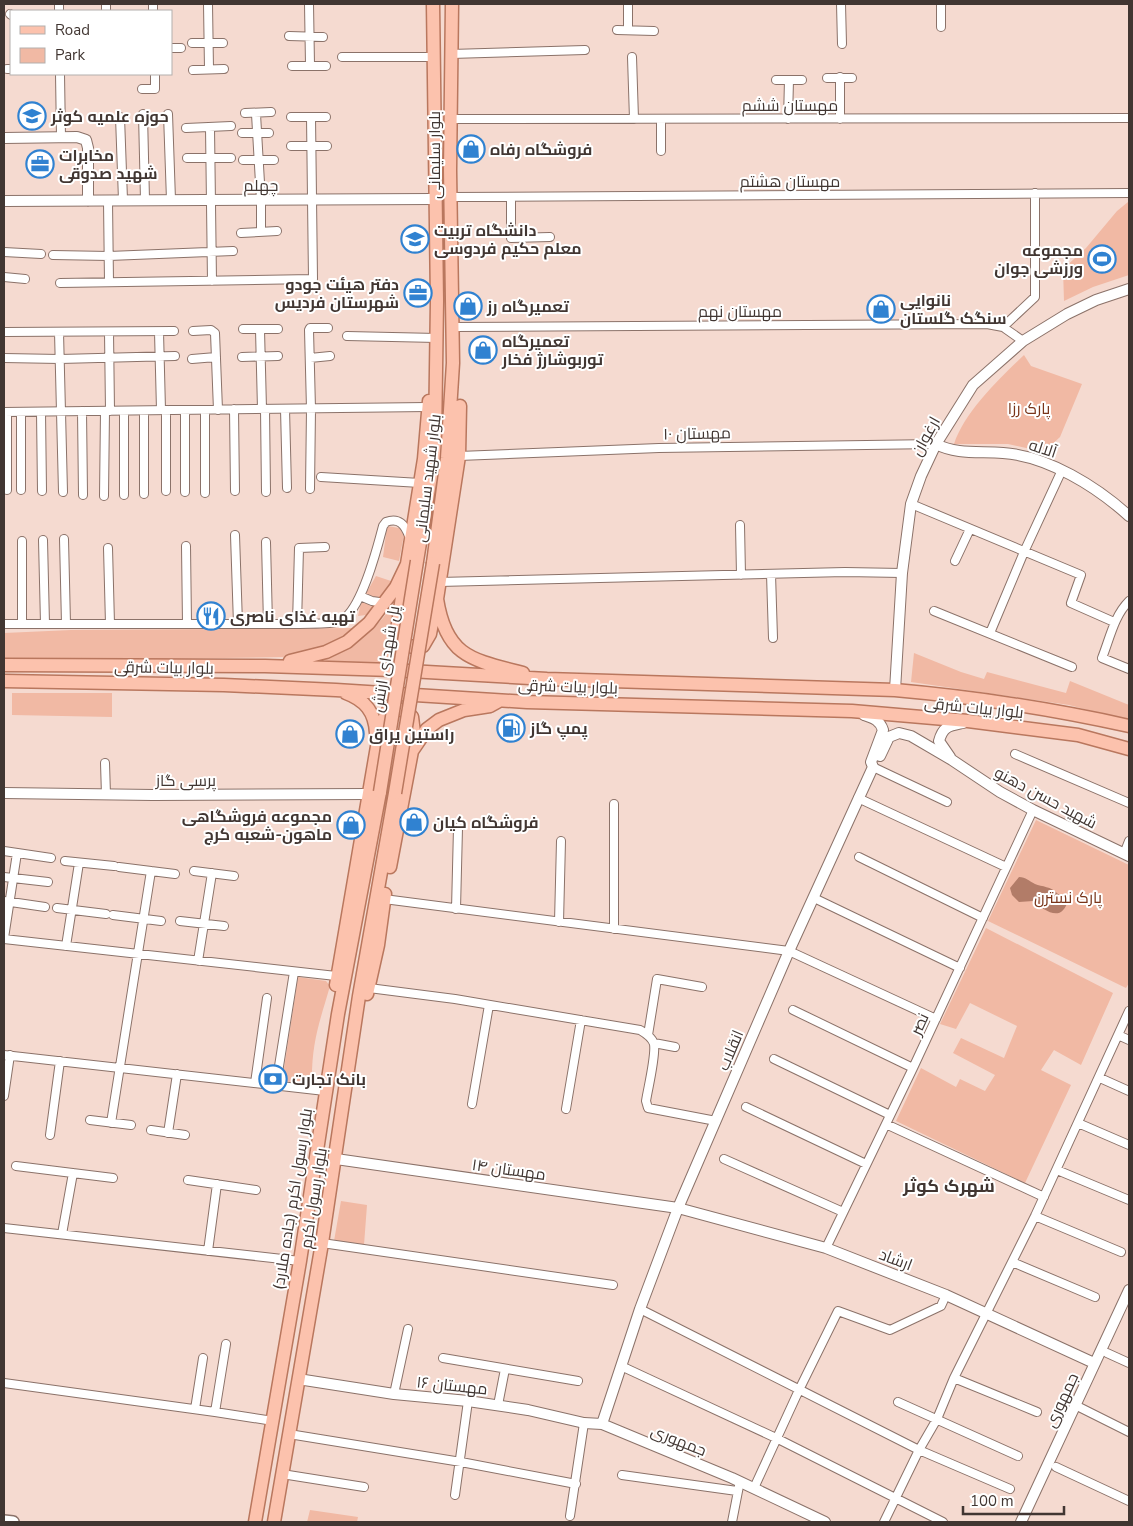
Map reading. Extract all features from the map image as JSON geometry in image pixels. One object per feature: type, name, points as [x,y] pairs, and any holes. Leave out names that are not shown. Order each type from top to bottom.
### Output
[{"type":"main road","name":"بلوار سلیمانی","points":[[433,4],[436,362]]},
{"type":"main road","name":"بلوار سلیمانی","points":[[452,4],[450,119],[454,363],[452,396]]},
{"type":"main road","points":[[436,362],[428,407],[420,483],[411,541],[412,563],[397,630],[401,643],[416,648],[424,646],[430,634],[459,456],[460,401],[454,363]]},
{"type":"main road","name":"بلوار شهید سلیمانی","points":[[412,563],[433,464],[436,362]]},
{"type":"main road","name":"بلوار شهید سلیمانی","points":[[433,563],[447,458],[452,396]]},
{"type":"main road","points":[[265,666],[316,656],[336,648],[358,634],[386,603],[412,563]]},
{"type":"main road","name":"پل شهدای ارتش","points":[[374,793],[412,563]]},
{"type":"main road","name":"پل شهدای ارتش","points":[[364,992],[433,563]]},
{"type":"main road","points":[[437,599],[440,620],[449,638],[472,658],[547,679]]},
{"type":"main road","name":"بلوار بیات شرقی","points":[[4,665],[265,666],[392,670],[547,679],[896,690],[1085,716],[1129,726]]},
{"type":"main road","points":[[22,665],[26,673],[24,681]]},
{"type":"main road","points":[[42,666],[38,674],[42,681]]},
{"type":"main road","name":"بلوار بیات شرقی","points":[[4,681],[224,685],[500,700],[852,711],[968,721],[1078,736],[1129,748]]},
{"type":"main road","points":[[336,690],[354,696],[370,708],[376,722],[377,746],[374,793],[336,976],[335,1000],[338,1014]]},
{"type":"main road","points":[[412,751],[427,729],[439,720],[464,710],[490,706],[500,700]]},
{"type":"main road","points":[[364,992],[378,945],[384,899],[412,751],[414,725],[412,717],[403,710],[387,712],[380,729],[377,746]]},
{"type":"main road","name":"بلوار رسول اکرم (جاده ملارد)","points":[[255,1522],[300,1261],[325,1091],[374,793]]},
{"type":"main road","name":"بلوار رسول اکرم","points":[[274,1522],[336,1159],[356,1017],[364,992]]},
{"type":"main road","points":[[4,1521],[13,1522]]},
{"type":"street","points":[[208,4],[209,69]]},
{"type":"street","points":[[308,4],[310,65]]},
{"type":"street","points":[[628,4],[628,30]]},
{"type":"street","points":[[841,4],[842,44]]},
{"type":"street","points":[[941,4],[941,27]]},
{"type":"street","points":[[616,30],[654,31]]},
{"type":"street","points":[[289,36],[323,37]]},
{"type":"street","points":[[192,43],[223,43]]},
{"type":"street","points":[[172,48],[181,48]]},
{"type":"street","points":[[451,54],[585,50]]},
{"type":"street","points":[[342,57],[434,58]]},
{"type":"street","points":[[632,57],[634,119]]},
{"type":"street","points":[[292,66],[326,66]]},
{"type":"street","points":[[193,70],[224,69]]},
{"type":"street","points":[[60,75],[61,137]]},
{"type":"street","points":[[142,89],[155,89],[155,75]]},
{"type":"street","points":[[827,78],[852,78]]},
{"type":"street","points":[[840,78],[840,119]]},
{"type":"street","points":[[776,80],[802,80]]},
{"type":"street","points":[[788,119],[789,80]]},
{"type":"street","points":[[245,113],[271,112]]},
{"type":"street","points":[[143,114],[145,200]]},
{"type":"street","points":[[168,114],[171,200]]},
{"type":"street","points":[[256,114],[261,232]]},
{"type":"street","points":[[120,117],[123,200]]},
{"type":"street","points":[[291,117],[326,117]]},
{"type":"street","points":[[60,283],[314,279],[311,117]]},
{"type":"street","name":"مهستان ششم","points":[[450,119],[1129,118]]},
{"type":"street","points":[[661,119],[661,151]]},
{"type":"street","points":[[186,128],[231,126]]},
{"type":"street","points":[[210,128],[212,281]]},
{"type":"street","points":[[242,132],[269,133]]},
{"type":"street","points":[[4,138],[77,137],[86,140],[88,148],[88,201]]},
{"type":"street","points":[[291,146],[327,146]]},
{"type":"street","points":[[187,158],[231,158]]},
{"type":"street","points":[[243,160],[274,160]]},
{"type":"street","points":[[1003,327],[1034,297],[1035,193]]},
{"type":"street","name":"مهستان هشتم","points":[[450,197],[1129,193]]},
{"type":"street","points":[[511,197],[511,238],[550,237]]},
{"type":"street","name":"چهلم","points":[[4,201],[435,199]]},
{"type":"street","points":[[108,201],[109,282]]},
{"type":"street","points":[[241,233],[277,231]]},
{"type":"street","points":[[53,254],[109,256],[233,251]]},
{"type":"street","points":[[4,252],[42,254]]},
{"type":"street","points":[[4,276],[25,279]]},
{"type":"street","name":"ارغوان","points":[[896,690],[902,573],[911,504],[921,476],[936,444],[973,385],[1023,341],[1067,314],[1096,300],[1129,289]]},
{"type":"street","name":"مهستان نهم","points":[[453,327],[987,324],[1003,327],[1023,341]]},
{"type":"street","points":[[310,489],[311,409],[309,330],[310,328],[328,328]]},
{"type":"street","points":[[243,329],[278,329]]},
{"type":"street","points":[[193,331],[213,330],[215,333],[218,410]]},
{"type":"street","points":[[260,330],[266,492]]},
{"type":"street","points":[[4,332],[174,331]]},
{"type":"street","points":[[59,332],[63,492]]},
{"type":"street","points":[[104,496],[109,332]]},
{"type":"street","points":[[159,332],[166,491]]},
{"type":"street","points":[[347,336],[437,338]]},
{"type":"street","points":[[4,358],[60,359],[176,356]]},
{"type":"street","points":[[242,357],[278,356]]},
{"type":"street","points":[[310,358],[330,356]]},
{"type":"street","points":[[192,358],[216,357]]},
{"type":"street","points":[[7,490],[5,412],[428,407]]},
{"type":"street","points":[[234,409],[234,491]]},
{"type":"street","points":[[286,409],[287,488]]},
{"type":"street","points":[[144,410],[144,494]]},
{"type":"street","points":[[185,410],[185,492]]},
{"type":"street","points":[[205,410],[205,493]]},
{"type":"street","points":[[82,411],[83,495]]},
{"type":"street","points":[[124,411],[124,495]]},
{"type":"street","points":[[21,412],[21,490]]},
{"type":"street","points":[[41,412],[42,491]]},
{"type":"street","name":"مهستان ۱۰","points":[[459,456],[659,448],[936,444]]},
{"type":"street","name":"آلاله","points":[[936,444],[947,450],[1006,453],[1034,459],[1062,470],[1110,500],[1129,516]]},
{"type":"street","points":[[990,633],[1024,552],[1062,470]]},
{"type":"street","points":[[321,477],[420,483]]},
{"type":"street","points":[[916,506],[1081,575],[1071,603],[1114,622]]},
{"type":"street","points":[[4,624],[296,624],[337,622],[350,614],[360,596],[375,558],[383,526],[386,522],[391,520],[406,526],[411,541]]},
{"type":"street","points":[[740,525],[741,575]]},
{"type":"street","points":[[955,561],[970,529]]},
{"type":"street","points":[[236,535],[238,624]]},
{"type":"street","points":[[64,539],[66,624]]},
{"type":"street","points":[[42,540],[45,624]]},
{"type":"street","points":[[22,541],[22,624]]},
{"type":"street","points":[[266,542],[268,624]]},
{"type":"street","points":[[186,546],[187,624]]},
{"type":"street","points":[[108,548],[110,624]]},
{"type":"street","points":[[296,624],[298,548],[325,548]]},
{"type":"street","points":[[439,582],[873,572],[902,573]]},
{"type":"street","points":[[771,574],[773,638]]},
{"type":"street","points":[[360,596],[372,601],[386,603]]},
{"type":"street","points":[[1129,600],[1121,609],[1114,622],[1102,658],[1129,669]]},
{"type":"street","points":[[934,611],[1072,667]]},
{"type":"street","name":"انقلاب","points":[[602,1424],[640,1309],[678,1208],[789,951],[872,767],[871,762],[883,730],[881,724],[876,719],[852,711]]},
{"type":"street","points":[[952,760],[939,742],[942,732],[948,727],[968,721]]},
{"type":"street","name":"شهید حسن دهنو","points":[[872,767],[879,758],[889,737],[899,733],[911,736],[952,760],[1000,792],[1127,855]]},
{"type":"street","points":[[1015,754],[1129,803]]},
{"type":"street","points":[[105,763],[106,794]]},
{"type":"street","points":[[872,767],[947,802]]},
{"type":"street","name":"پرسی گاز","points":[[4,793],[374,793]]},
{"type":"street","points":[[858,798],[1006,867]]},
{"type":"street","points":[[614,804],[614,929]]},
{"type":"street","name":"نصر","points":[[826,1248],[913,1068],[1033,810]]},
{"type":"street","points":[[456,909],[458,828]]},
{"type":"street","points":[[559,922],[561,841]]},
{"type":"street","points":[[1127,855],[1129,841]]},
{"type":"street","points":[[4,851],[50,858]]},
{"type":"street","points":[[16,853],[13,878],[6,902],[4,939],[336,976]]},
{"type":"street","points":[[859,857],[983,918]]},
{"type":"street","points":[[65,861],[175,874]]},
{"type":"street","points":[[66,946],[79,863]]},
{"type":"street","points":[[111,1123],[136,954],[151,871]]},
{"type":"street","points":[[194,872],[234,876]]},
{"type":"street","points":[[198,961],[212,874]]},
{"type":"street","points":[[4,877],[48,882]]},
{"type":"street","points":[[814,898],[960,968]]},
{"type":"street","points":[[384,899],[789,951],[936,1019]]},
{"type":"street","points":[[6,902],[46,907]]},
{"type":"street","points":[[57,908],[161,921]]},
{"type":"street","points":[[180,921],[224,926]]},
{"type":"street","points":[[276,1086],[294,972]]},
{"type":"street","points":[[648,1034],[657,979],[702,987]]},
{"type":"street","points":[[364,992],[489,1005],[640,1030],[648,1034],[654,1043],[654,1055],[646,1101],[648,1108],[716,1121]]},
{"type":"street","points":[[255,1083],[267,998]]},
{"type":"street","points":[[472,1104],[489,1005]]},
{"type":"street","points":[[793,1010],[913,1068]]},
{"type":"street","points":[[884,1522],[919,1450],[937,1419],[954,1378],[1036,1216],[1129,1011]]},
{"type":"street","points":[[566,1109],[581,1020]]},
{"type":"street","points":[[1118,1035],[1129,1040]]},
{"type":"street","points":[[654,1043],[675,1046]]},
{"type":"street","points":[[4,1096],[7,1055],[325,1091]]},
{"type":"street","points":[[774,1059],[890,1115]]},
{"type":"street","points":[[50,1135],[60,1061]]},
{"type":"street","points":[[168,1133],[177,1074]]},
{"type":"street","points":[[1100,1078],[1129,1091]]},
{"type":"street","points":[[746,1107],[866,1164]]},
{"type":"street","points":[[90,1120],[130,1126]]},
{"type":"street","points":[[1078,1123],[1129,1145]]},
{"type":"street","points":[[888,1125],[1044,1197]]},
{"type":"street","points":[[151,1130],[186,1135]]},
{"type":"street","name":"مهستان ۱۴","points":[[336,1159],[678,1208]]},
{"type":"street","points":[[724,1159],[843,1212]]},
{"type":"street","points":[[16,1166],[113,1178]]},
{"type":"street","points":[[1057,1170],[1129,1200]]},
{"type":"street","points":[[62,1234],[73,1173]]},
{"type":"street","points":[[188,1180],[256,1190]]},
{"type":"street","points":[[208,1251],[217,1184]]},
{"type":"street","name":"ارشاد","points":[[678,1208],[826,1248],[946,1295],[1094,1362]]},
{"type":"street","points":[[1036,1216],[1121,1252]]},
{"type":"street","points":[[4,1228],[300,1261]]},
{"type":"street","points":[[322,1243],[613,1285]]},
{"type":"street","points":[[1012,1262],[1095,1297]]},
{"type":"street","name":"جمهوری","points":[[1021,1522],[1129,1290]]},
{"type":"street","points":[[754,1488],[798,1390],[838,1311],[890,1330],[941,1306],[946,1295]]},
{"type":"street","points":[[640,1309],[919,1450],[1010,1489]]},
{"type":"street","points":[[394,1394],[408,1329]]},
{"type":"street","points":[[215,1412],[226,1344]]},
{"type":"street","points":[[1107,1353],[1129,1363]]},
{"type":"street","points":[[195,1409],[203,1358]]},
{"type":"street","points":[[443,1358],[578,1381]]},
{"type":"street","points":[[621,1366],[776,1438],[943,1522]]},
{"type":"street","points":[[498,1405],[506,1369]]},
{"type":"street","points":[[954,1378],[1038,1412]]},
{"type":"street","name":"مهستان ۱۶","points":[[298,1379],[394,1394],[498,1405],[584,1423],[602,1424]]},
{"type":"street","points":[[4,1383],[273,1421]]},
{"type":"street","points":[[455,1495],[468,1401]]},
{"type":"street","points":[[898,1402],[1018,1456]]},
{"type":"street","points":[[1075,1405],[1129,1432]]},
{"type":"street","points":[[570,1516],[584,1423]]},
{"type":"street","name":"جمهوری","points":[[602,1424],[739,1486],[754,1488],[825,1522]]},
{"type":"street","points":[[289,1434],[461,1462],[576,1484]]},
{"type":"street","points":[[1056,1467],[1129,1502]]},
{"type":"street","points":[[282,1474],[364,1487]]},
{"type":"street","points":[[622,1475],[739,1486],[732,1522]]},
{"type":"green space","name":"مجموعه ورزشی جوان","points":[[1128,202],[1129,275],[1093,287],[1064,301],[1063,269],[1086,248],[1117,211]]},
{"type":"green space","name":"پارک رزا","points":[[1024,355],[1031,366],[1082,384],[1060,437],[1044,452],[1008,444],[954,444],[966,419],[975,407]]},
{"type":"green space","points":[[387,526],[405,529],[399,561],[383,557]]},
{"type":"green space","points":[[376,576],[394,582],[366,615],[358,616],[361,602]]},
{"type":"green space","points":[[400,593],[396,640],[391,665],[314,661],[342,649],[364,636],[374,628]]},
{"type":"green space","points":[[354,628],[357,630],[331,644],[285,657],[4,659],[4,633],[71,630]]},
{"type":"green space","points":[[914,653],[984,679],[987,672],[1066,693],[1070,681],[1129,705],[1129,721],[1069,705],[911,682]]},
{"type":"green space","points":[[12,693],[112,693],[112,717],[12,715]]},
{"type":"green space","name":"پارک نسترن","points":[[1036,820],[1129,865],[1129,983],[1126,988],[988,921]]},
{"type":"green space","points":[[986,928],[1113,993],[1081,1065],[1054,1050],[1041,1070],[1071,1085],[1025,1183],[896,1121],[921,1068],[956,1087],[960,1079],[985,1091],[995,1075],[953,1053],[961,1038],[1004,1058],[1017,1026],[970,1003],[956,1029],[940,1024]]},
{"type":"green space","points":[[298,977],[326,981],[330,986],[314,1046],[312,1085],[282,1081]]},
{"type":"green space","points":[[341,1201],[367,1205],[364,1245],[334,1241]]},
{"type":"green space","points":[[310,1510],[358,1517],[357,1522],[307,1522]]},
{"type":"shaded area","points":[[1019,877],[1049,888],[1058,894],[1064,894],[1068,900],[1062,912],[1052,913],[1033,901],[1019,902],[1012,895],[1010,888]]},
{"type":"place","name":"حوزه علمیه کوثر","points":[[32,116]]},
{"type":"place","name":"فروشگاه رفاه","points":[[471,149]]},
{"type":"place","name":"مخابرات شهید صدوقی","points":[[40,164]]},
{"type":"place","name":"دانشگاه تربیت معلم حکیم فردوسی","points":[[415,239]]},
{"type":"place","name":"مجموعه ورزشی جوان","points":[[1102,259]]},
{"type":"place","name":"دفتر هیئت جودو شهرستان فردیس","points":[[418,293]]},
{"type":"place","name":"تعمیرگاه رز","points":[[468,306]]},
{"type":"place","name":"نانوایی سنگک گلستان","points":[[881,309]]},
{"type":"place","name":"تعمیرگاه توربوشارژ فخار","points":[[483,350]]},
{"type":"place","name":"تهیه غذای ناصری","points":[[211,616]]},
{"type":"place","name":"پمپ گاز","points":[[511,728]]},
{"type":"place","name":"راستین یراق","points":[[350,734]]},
{"type":"place","name":"فروشگاه کیان","points":[[414,822]]},
{"type":"place","name":"مجموعه فروشگاهی ماهون-شعبه کرج","points":[[351,825]]},
{"type":"place","name":"بانک تجارت","points":[[273,1079]]},
{"type":"district","name":"شهرک کوثر","points":[[949,1186]]}]
